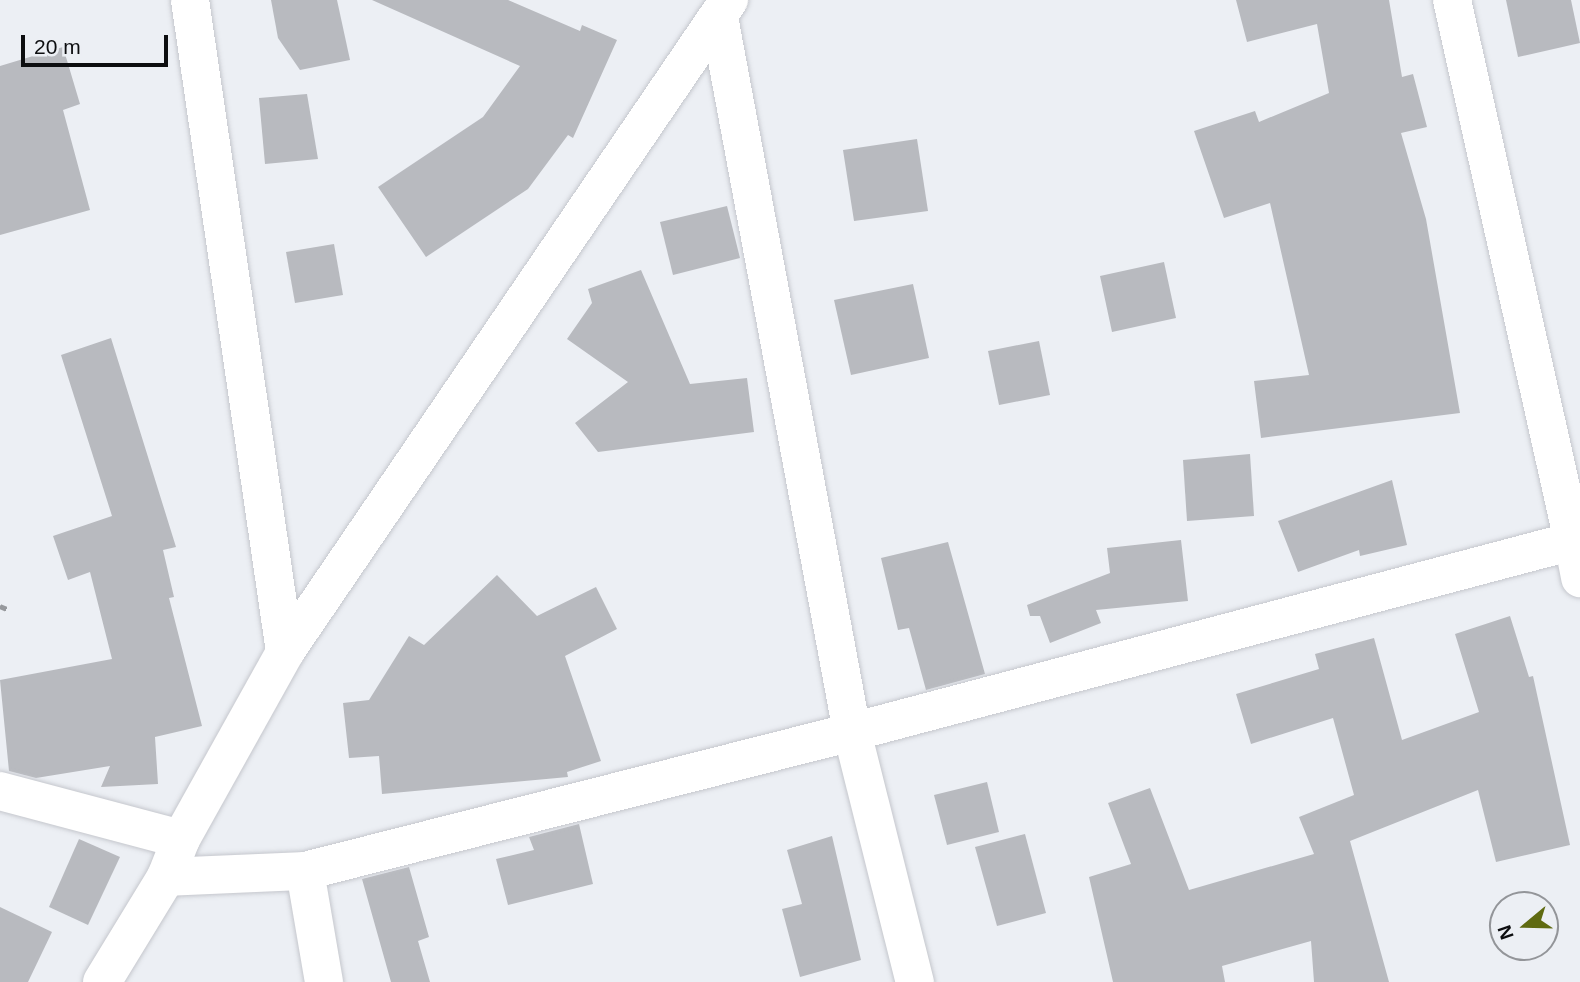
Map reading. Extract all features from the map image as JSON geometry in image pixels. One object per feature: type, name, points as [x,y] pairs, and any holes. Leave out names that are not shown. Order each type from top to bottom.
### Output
[{"type":"street","points":[[190,0],[285,652]]},
{"type":"street","points":[[1451,0],[1577,540],[1580,578]]},
{"type":"street","points":[[102,982],[166,877],[181,839],[285,652],[724,8]]},
{"type":"street","points":[[724,8],[852,732],[915,982]]},
{"type":"street","points":[[166,877],[305,871],[852,732],[1577,540]]},
{"type":"street","points":[[0,791],[181,839]]},
{"type":"street","points":[[305,871],[324,982]]},
{"type":"path","points":[[0,606],[7,609]]},
{"type":"building","points":[[271,0],[337,0],[350,60],[300,70],[278,38]]},
{"type":"building","points":[[372,0],[508,0],[580,31],[582,25],[617,40],[573,138],[568,135],[528,189],[426,257],[378,187],[483,117],[520,66]]},
{"type":"building","points":[[1236,0],[1389,0],[1402,77],[1413,74],[1427,127],[1401,133],[1426,219],[1460,413],[1261,438],[1254,381],[1309,375],[1270,203],[1224,218],[1194,131],[1255,111],[1259,122],[1329,93],[1317,24],[1247,42]]},
{"type":"building","points":[[1506,0],[1571,0],[1580,43],[1518,57]]},
{"type":"building","points":[[63,47],[80,104],[63,110],[90,210],[0,235],[0,66]]},
{"type":"building","points":[[307,94],[318,159],[265,164],[259,98]]},
{"type":"building","points":[[917,139],[928,211],[854,221],[843,150]]},
{"type":"building","points":[[727,206],[740,258],[673,275],[660,222]]},
{"type":"building","points":[[334,244],[343,295],[295,303],[286,252]]},
{"type":"building","points":[[1164,262],[1176,318],[1112,332],[1100,276]]},
{"type":"building","points":[[641,270],[690,384],[747,378],[754,432],[598,452],[575,423],[628,382],[567,339],[592,303],[588,289]]},
{"type":"building","points":[[913,284],[929,358],[851,375],[834,300]]},
{"type":"building","points":[[111,338],[176,547],[163,550],[174,597],[169,598],[202,726],[155,737],[158,784],[101,787],[110,766],[36,778],[9,771],[0,680],[112,659],[90,572],[68,580],[53,536],[112,516],[61,355]]},
{"type":"building","points":[[1039,341],[1050,395],[999,405],[988,351]]},
{"type":"building","points":[[1250,454],[1254,516],[1187,521],[1183,460]]},
{"type":"building","points":[[1392,480],[1407,545],[1360,556],[1359,550],[1298,572],[1278,521]]},
{"type":"building","points":[[1181,540],[1188,601],[1096,610],[1101,623],[1050,643],[1040,616],[1030,616],[1027,605],[1110,573],[1107,548]]},
{"type":"building","points":[[948,542],[985,674],[926,690],[909,628],[898,630],[881,558]]},
{"type":"building","points":[[497,575],[537,616],[596,587],[617,629],[565,656],[601,761],[567,772],[568,777],[382,794],[379,756],[349,758],[343,703],[369,700],[409,636],[424,645]]},
{"type":"building","points":[[1510,616],[1529,677],[1533,676],[1570,845],[1496,862],[1478,790],[1350,841],[1389,982],[1314,982],[1311,941],[1222,966],[1225,982],[1113,982],[1089,877],[1131,864],[1108,803],[1150,788],[1189,890],[1314,854],[1299,817],[1354,795],[1333,718],[1251,744],[1236,694],[1319,669],[1315,654],[1374,638],[1402,740],[1479,712],[1455,634]]},
{"type":"building","points":[[987,782],[999,832],[947,845],[934,795]]},
{"type":"building","points":[[579,824],[593,884],[508,905],[496,859],[534,850],[529,837]]},
{"type":"building","points":[[1025,834],[1046,913],[997,926],[975,847]]},
{"type":"building","points":[[832,836],[861,960],[800,977],[782,909],[802,904],[787,850]]},
{"type":"building","points":[[79,839],[120,857],[88,925],[49,907]]},
{"type":"building","points":[[409,867],[429,937],[418,941],[430,982],[391,982],[362,879]]},
{"type":"building","points":[[0,907],[52,932],[28,982],[0,982]]}]
